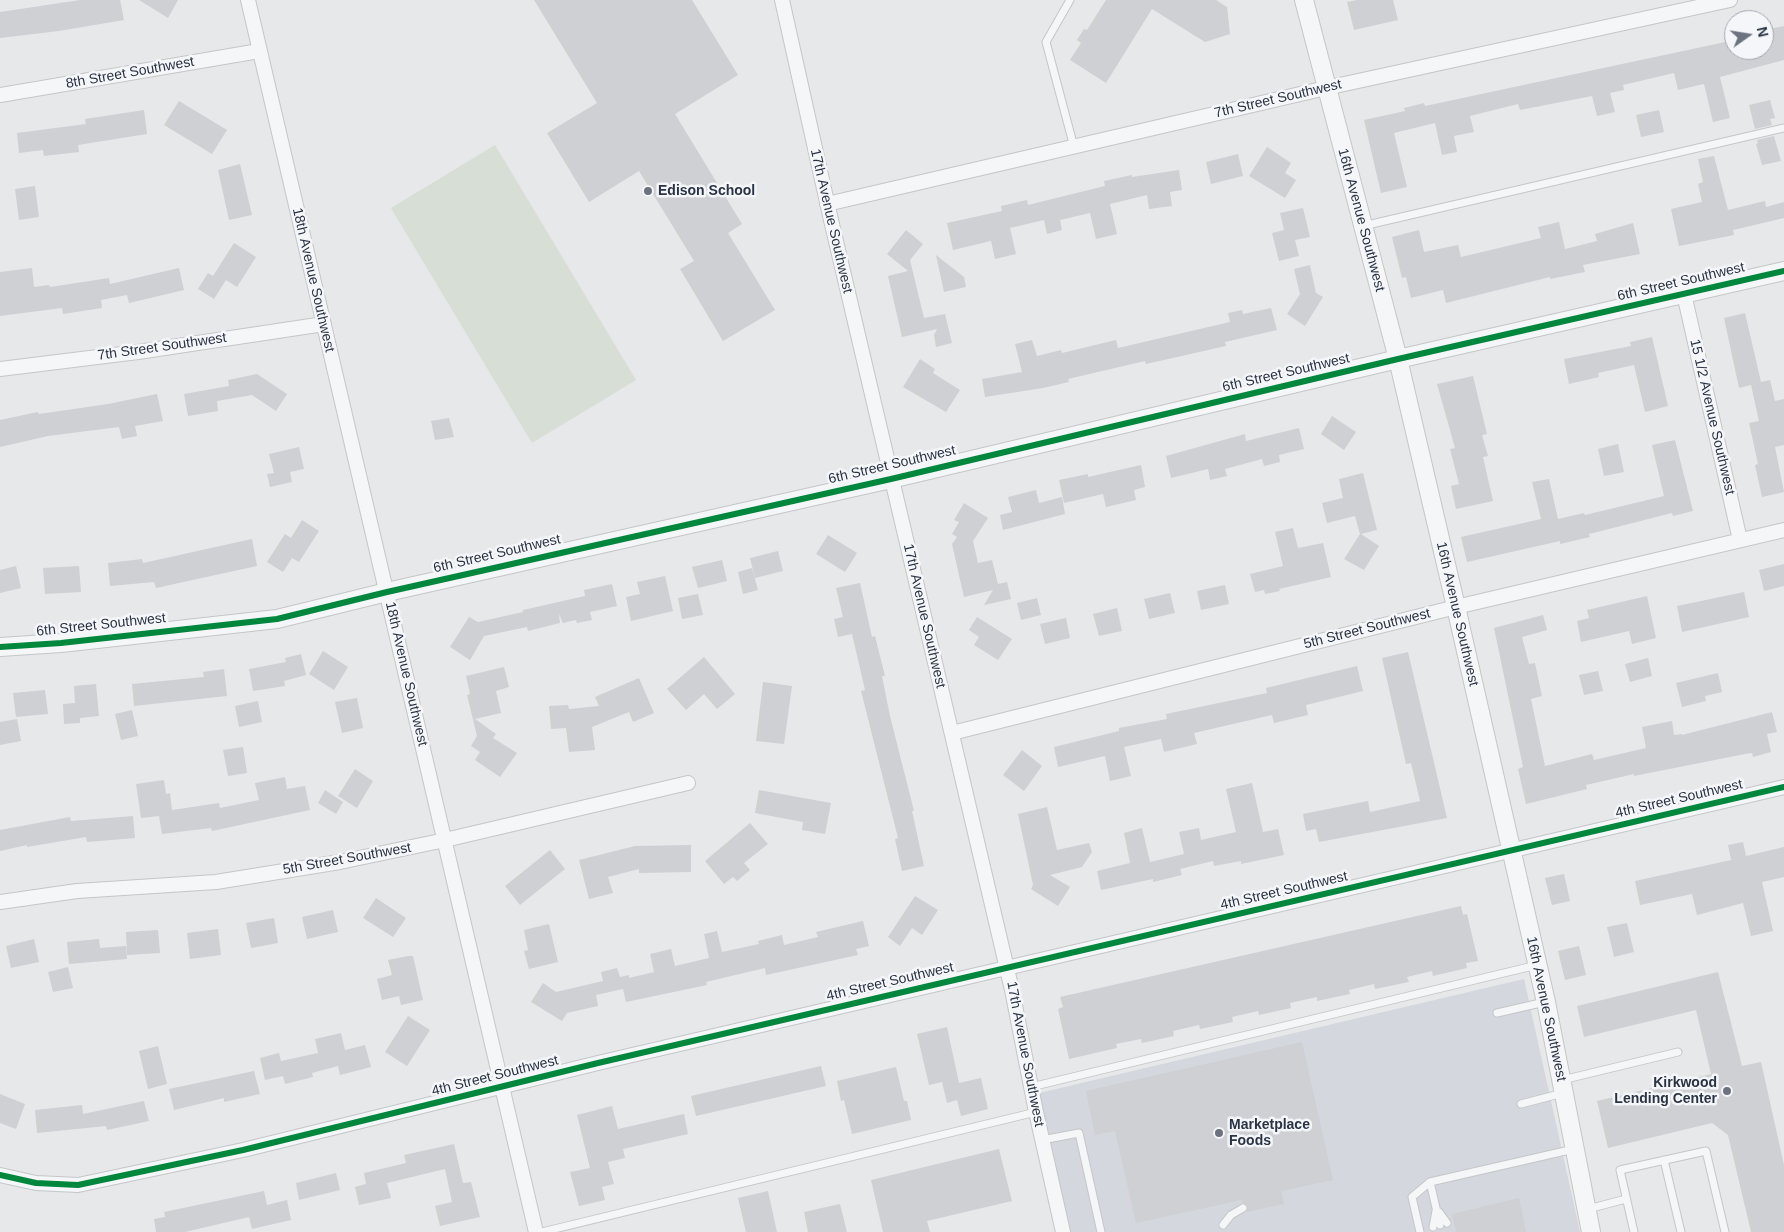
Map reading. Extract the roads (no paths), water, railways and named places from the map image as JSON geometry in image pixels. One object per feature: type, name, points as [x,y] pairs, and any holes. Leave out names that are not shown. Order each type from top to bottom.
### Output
[{"type":"street","name":"18th Avenue Southwest","points":[[248,0],[536,1232]]},
{"type":"street","name":"17th Avenue Southwest","points":[[782,0],[827,204],[1007,968],[1036,1112],[1063,1232]]},
{"type":"street","name":"16th Avenue Southwest","points":[[1304,0],[1398,359],[1513,851],[1563,1086],[1590,1232]]},
{"type":"street","name":"7th Street Southwest","points":[[827,204],[1326,88],[1730,0]]},
{"type":"street","name":"8th Street Southwest","points":[[0,95],[260,50]]},
{"type":"street","name":"6th Street Southwest","points":[[0,647],[71,642],[277,619],[387,592],[891,479],[1398,359],[1784,271]]},
{"type":"street","name":"15 1/2 Avenue Southwest","points":[[1684,294],[1740,540]]},
{"type":"street","name":"7th Street Southwest","points":[[0,369],[138,352],[324,324]]},
{"type":"street","name":"5th Street Southwest","points":[[952,733],[1456,607],[1784,530]]},
{"type":"street","name":"5th Street Southwest","points":[[0,902],[78,892],[216,882],[340,862],[445,840],[688,783]]},
{"type":"street","name":"4th Street Southwest","points":[[0,1175],[36,1183],[78,1185],[243,1150],[501,1087],[1784,787]]},
{"type":"lane","points":[[1070,0],[1046,42],[1074,146]]},
{"type":"lane","points":[[1363,227],[1784,128]]},
{"type":"lane","points":[[1031,1086],[1537,965]]},
{"type":"lane","points":[[1497,1013],[1546,1002]]},
{"type":"lane","points":[[1521,1104],[1563,1086],[1678,1052]]},
{"type":"lane","points":[[542,1232],[1036,1112]]},
{"type":"lane","points":[[1042,1140],[1079,1133],[1101,1232]]},
{"type":"lane","points":[[1420,1232],[1412,1197],[1430,1182],[1574,1149]]},
{"type":"lane","points":[[1634,1232],[1620,1170],[1706,1151],[1725,1232]]},
{"type":"lane","points":[[1664,1160],[1681,1232]]},
{"type":"lane","points":[[1430,1182],[1440,1225]]},
{"type":"lane","points":[[1586,1210],[1626,1199]]},
{"type":"lane","points":[[1223,1225],[1231,1216],[1243,1208]]},
{"type":"place","name":"Edison School","points":[[648,191]]},
{"type":"place","name":"Kirkwood Lending Center","points":[[1727,1091]]},
{"type":"place","name":"Marketplace Foods","points":[[1219,1133]]}]
